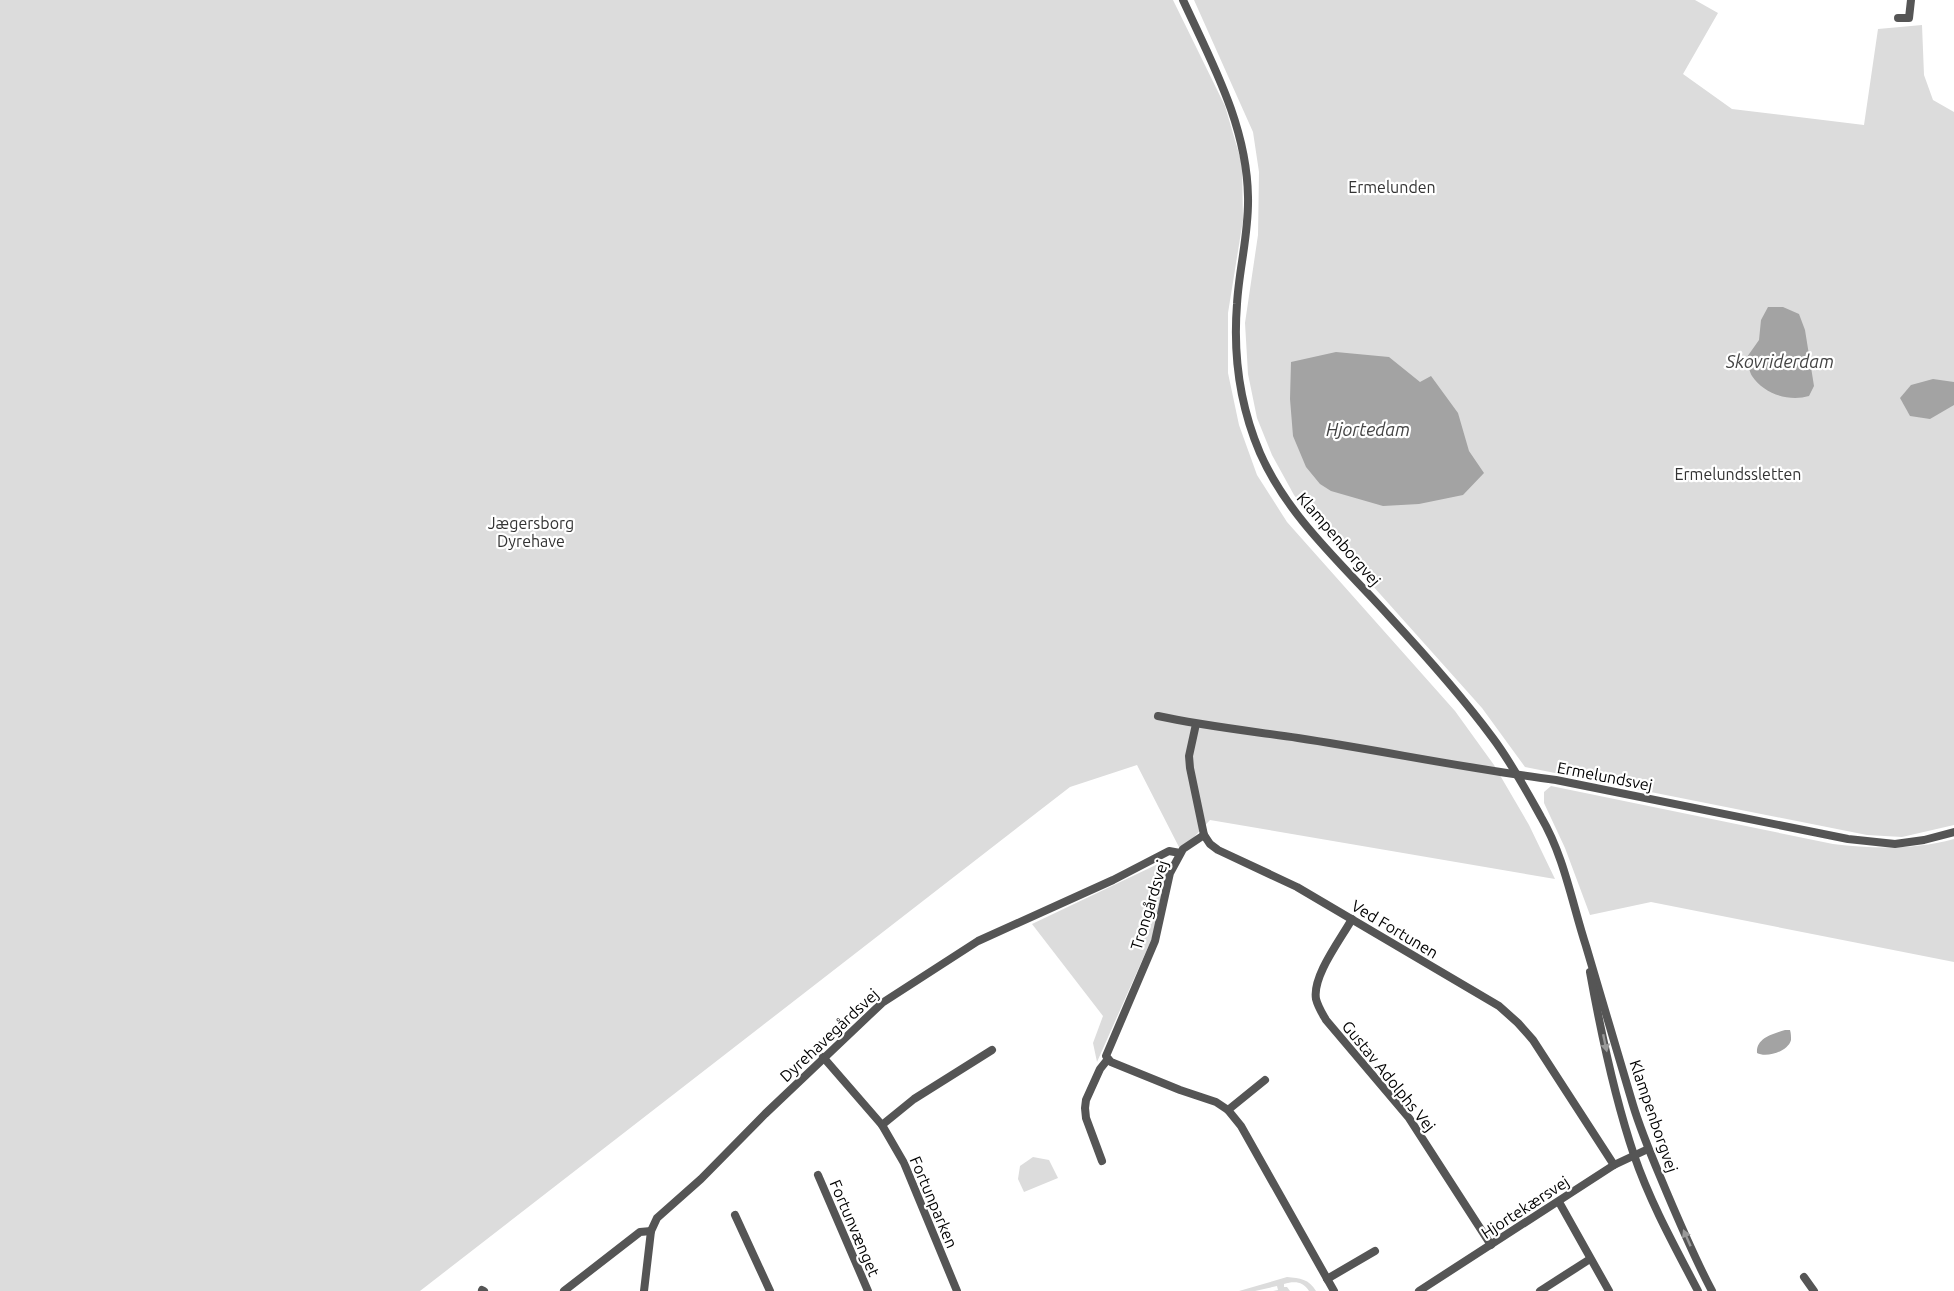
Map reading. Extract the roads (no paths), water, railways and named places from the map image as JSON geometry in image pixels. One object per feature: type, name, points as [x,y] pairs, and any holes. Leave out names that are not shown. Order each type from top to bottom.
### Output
[{"type":"street","name":"Klampenborgvej","points":[[1183,0],[1228,99],[1246,164],[1247,237],[1237,303],[1237,358],[1241,391],[1250,425],[1262,456],[1298,515],[1317,539],[1460,696],[1493,738],[1518,775],[1545,823],[1559,859],[1648,1149],[1712,1291]]},
{"type":"street","points":[[1898,18],[1909,18],[1911,0]]},
{"type":"street","points":[[1158,716],[1196,724],[1189,756],[1204,834]]},
{"type":"street","name":"Ermelundsvej","points":[[1196,724],[1556,780],[1848,840],[1895,844],[1924,840],[1954,832]]},
{"type":"street","name":"Trongårdsvej","points":[[1102,1161],[1086,1118],[1086,1100],[1100,1069],[1108,1059],[1107,1052],[1155,941],[1170,873],[1180,853],[1204,834]]},
{"type":"street","name":"Ved Fortunen","points":[[1204,834],[1210,844],[1218,850],[1297,887],[1499,1006],[1533,1040],[1614,1165]]},
{"type":"street","name":"Dyrehavegårdsvej","points":[[644,1291],[651,1232],[657,1218],[701,1179],[882,1003],[978,941],[1113,880],[1169,851],[1180,853]]},
{"type":"street","name":"Gustav Adolphs Vej","points":[[1352,919],[1320,974],[1316,988],[1319,1008],[1326,1020],[1409,1118],[1491,1245]]},
{"type":"street","name":"Klampenborgvej","points":[[1585,944],[1611,1073],[1634,1156],[1646,1186],[1698,1291]]},
{"type":"street","points":[[882,1125],[942,1080],[992,1050]]},
{"type":"street","name":"Fortunparken","points":[[824,1057],[882,1125],[904,1163],[957,1291]]},
{"type":"street","points":[[1108,1059],[1180,1090],[1216,1102],[1228,1110],[1241,1126],[1334,1291]]},
{"type":"street","points":[[1228,1110],[1265,1080]]},
{"type":"street","name":"Hjortekærsvej","points":[[1419,1291],[1614,1165],[1648,1149]]},
{"type":"street","name":"Fortunvænget","points":[[818,1175],[868,1291]]},
{"type":"street","points":[[1559,1202],[1609,1291]]},
{"type":"street","points":[[735,1215],[770,1291]]},
{"type":"street","points":[[564,1291],[640,1232],[651,1232]]},
{"type":"street","points":[[1328,1279],[1375,1251]]},
{"type":"street","points":[[1540,1291],[1590,1258]]},
{"type":"street","points":[[1804,1277],[1814,1291]]},
{"type":"water","name":"Skovriderdam","points":[[1768,307],[1783,307],[1799,314],[1805,330],[1814,386],[1809,396],[1793,398],[1770,392],[1763,388],[1751,374],[1747,357],[1759,340],[1761,320]]},
{"type":"water","name":"Hjortedam","points":[[1336,352],[1389,357],[1420,382],[1431,376],[1458,413],[1469,451],[1484,473],[1463,495],[1419,504],[1383,506],[1331,491],[1320,484],[1306,467],[1293,436],[1290,399],[1291,362]]},
{"type":"water","points":[[1933,379],[1954,382],[1954,405],[1930,419],[1910,416],[1900,398],[1911,385]]},
{"type":"water","points":[[1790,1030],[1791,1036],[1786,1048],[1766,1055],[1757,1053],[1762,1040]]},
{"type":"park label","name":"Ermelunden","points":[[1392,187]]},
{"type":"park label","name":"Ermelundssletten","points":[[1738,474]]},
{"type":"park label","name":"Jægersborg Dyrehave","points":[[531,532]]}]
